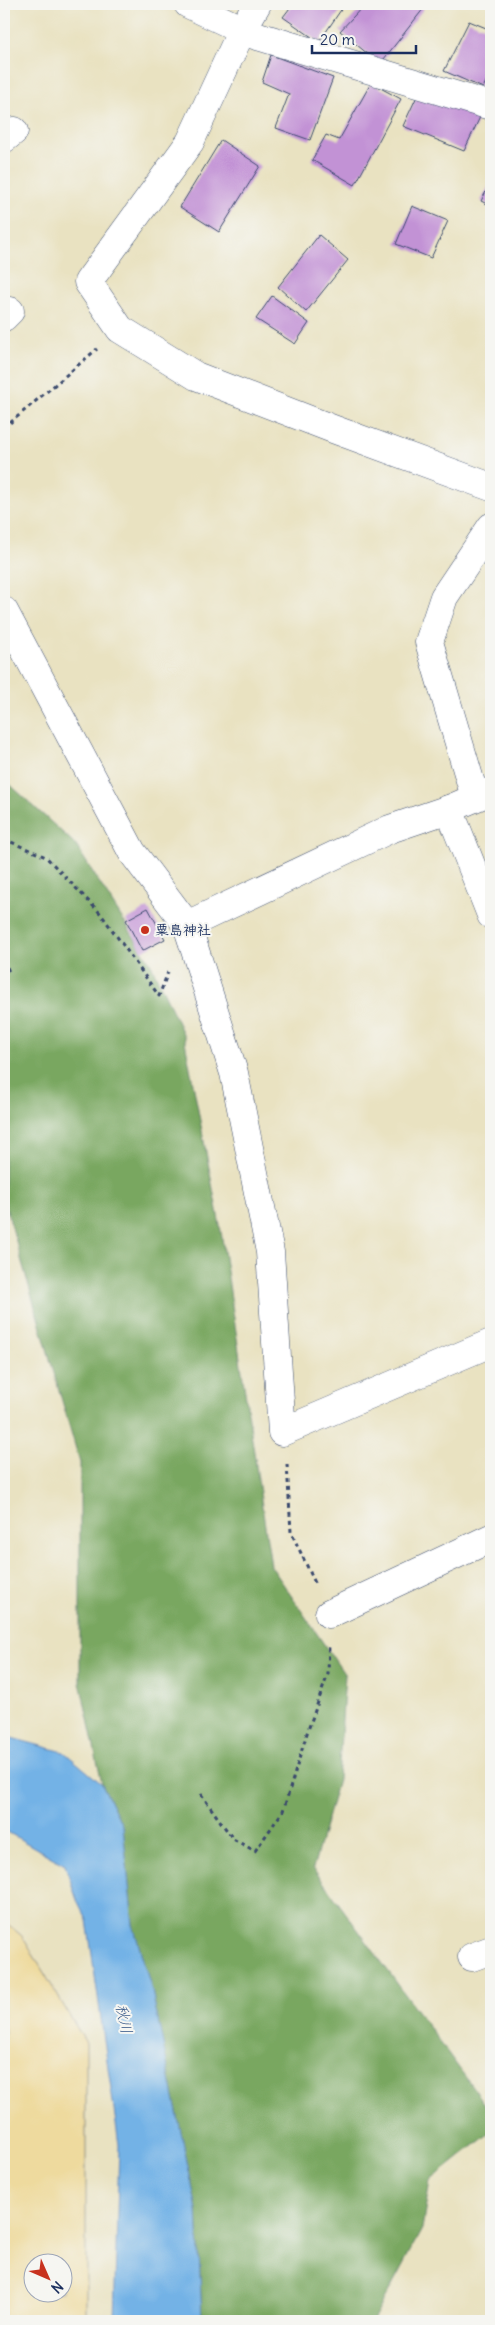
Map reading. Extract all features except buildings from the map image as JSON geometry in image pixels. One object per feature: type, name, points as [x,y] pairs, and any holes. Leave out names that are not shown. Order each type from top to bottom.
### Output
[{"type":"street","points":[[188,4],[242,30],[491,106]]},
{"type":"street","points":[[257,4],[242,30],[190,142],[88,282],[120,329],[196,376],[491,487]]},
{"type":"street","points":[[187,926],[390,828],[449,810],[483,794],[429,642],[444,597],[491,527]]},
{"type":"street","points":[[4,611],[132,852],[187,926],[234,1073],[270,1252],[282,1432],[491,1343]]},
{"type":"street","points":[[449,810],[491,915]]},
{"type":"street","points":[[329,1614],[491,1538]]},
{"type":"path","points":[[4,428],[120,329]]},
{"type":"path","points":[[4,839],[46,857],[100,914],[158,996],[169,970]]},
{"type":"path","points":[[4,960],[9,972],[4,970]]},
{"type":"path","points":[[201,1794],[234,1839],[255,1851],[282,1811],[328,1674],[329,1614],[291,1532],[287,1463],[282,1432]]},
{"type":"green space","points":[[4,779],[75,844],[151,964],[184,1036],[221,1231],[271,1566],[345,1675],[338,1780],[313,1868],[491,2112],[491,2132],[430,2181],[422,2229],[373,2321],[202,2321],[197,2210],[152,1991],[133,1925],[123,1827],[102,1784],[80,1682],[80,1463],[4,1200]]},
{"type":"sand","points":[[4,1921],[22,1936],[86,2043],[86,2321],[4,2321]]},
{"type":"water","name":"秋川","points":[[4,1736],[64,1752],[102,1784],[123,1827],[133,1925],[152,1991],[197,2210],[202,2321],[114,2321],[119,2145],[87,1920],[77,1900],[65,1865],[4,1830]]},
{"type":"place","name":"粟島神社","points":[[145,930]]}]
